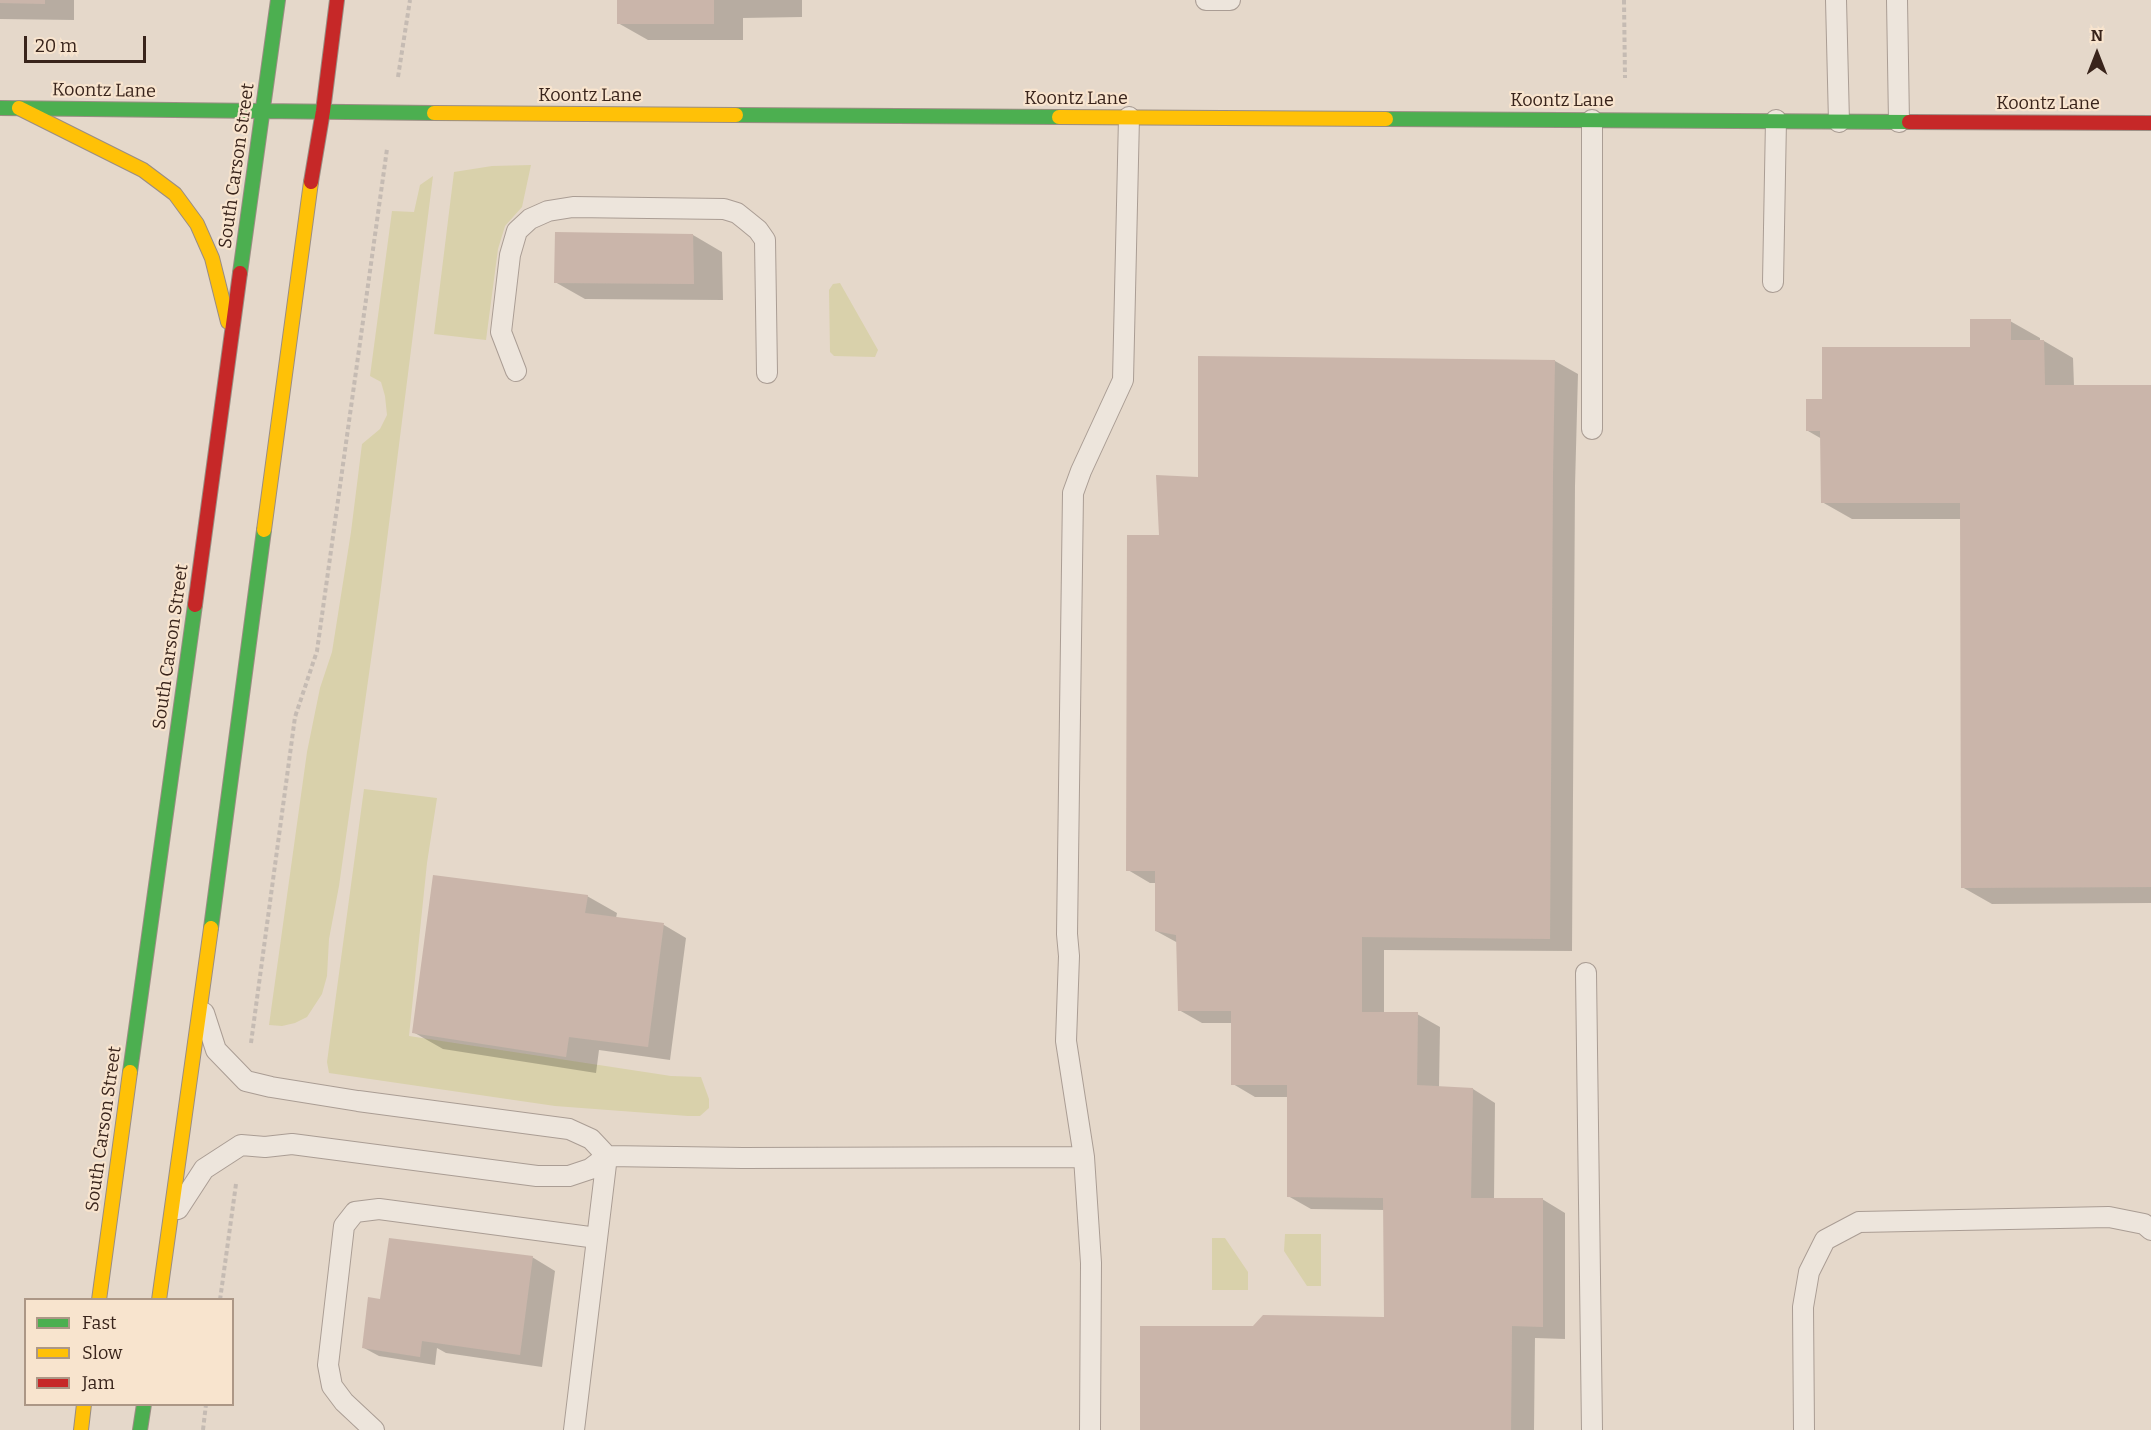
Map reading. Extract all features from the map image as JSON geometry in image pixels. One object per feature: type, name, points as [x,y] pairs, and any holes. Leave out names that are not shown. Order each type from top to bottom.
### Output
[{"type":"main road","name":"South Carson Street","points":[[99,1298],[278,0]]},
{"type":"main road","points":[[159,1298],[337,0]]},
{"type":"main road","name":"Koontz Lane","points":[[0,108],[262,112],[2151,123]]},
{"type":"main road","points":[[19,108],[143,170],[175,194],[197,224],[212,258],[232,339]]},
{"type":"main road","points":[[81,1430],[84,1406]]},
{"type":"main road","points":[[140,1430],[144,1406]]},
{"type":"lane","points":[[1206,0],[1230,0]]},
{"type":"lane","points":[[1836,0],[1839,122]]},
{"type":"lane","points":[[1897,0],[1899,122]]},
{"type":"lane","points":[[1090,1430],[1091,1263],[1083,1158],[1066,1041],[1073,494],[1081,471],[1124,380],[1129,117]]},
{"type":"lane","points":[[1592,120],[1592,429]]},
{"type":"lane","points":[[1773,282],[1776,120]]},
{"type":"lane","points":[[516,371],[501,332],[510,255],[517,231],[530,219],[548,211],[573,207],[723,209],[737,213],[758,230],[765,240],[767,373]]},
{"type":"lane","points":[[1586,973],[1592,1430]]},
{"type":"lane","points":[[201,1004],[216,1050],[246,1081],[358,1101],[569,1129],[591,1139],[607,1156]]},
{"type":"lane","points":[[170,1221],[204,1169],[241,1145],[265,1147],[292,1144],[537,1176],[569,1176],[590,1169],[607,1156],[1083,1158]]},
{"type":"lane","points":[[574,1430],[607,1156]]},
{"type":"lane","points":[[374,1430],[344,1402],[332,1386],[328,1365],[344,1226],[355,1212],[379,1209],[597,1238]]},
{"type":"lane","points":[[1804,1430],[1803,1307],[1809,1272],[1825,1240],[1859,1222],[2109,1217],[2144,1224],[2151,1230]]},
{"type":"path","points":[[246,1081],[295,717],[317,651],[392,112],[410,0]]},
{"type":"path","points":[[1624,0],[1625,78]]},
{"type":"path","points":[[220,1298],[241,1145]]},
{"type":"path","points":[[203,1430],[206,1406]]},
{"type":"shaded area","points":[[531,165],[522,207],[505,226],[498,249],[486,340],[434,334],[454,172],[492,166]]},
{"type":"shaded area","points":[[433,176],[379,603],[339,886],[329,939],[327,976],[322,994],[307,1017],[282,1026],[269,1025],[307,752],[320,688],[332,652],[362,444],[380,429],[387,415],[381,382],[370,376],[392,211],[414,212],[420,185]]},
{"type":"shaded area","points":[[840,283],[878,350],[875,357],[834,356],[830,352],[829,290],[833,284]]},
{"type":"shaded area","points":[[364,789],[437,798],[427,863],[409,1036],[671,1076],[701,1077],[709,1099],[709,1108],[700,1116],[688,1116],[555,1106],[329,1073],[327,1062]]},
{"type":"shaded area","points":[[1285,1234],[1321,1234],[1321,1286],[1307,1286],[1284,1251]]},
{"type":"shaded area","points":[[1212,1238],[1225,1238],[1248,1272],[1248,1290],[1212,1290]]},
{"type":"building","points":[[0,0],[45,0],[45,4],[0,3]]},
{"type":"building","points":[[617,0],[714,0],[714,24],[617,24]]},
{"type":"building","points":[[555,232],[693,234],[694,284],[554,283]]},
{"type":"building","points":[[1970,319],[2011,319],[2011,340],[2044,340],[2045,385],[2151,385],[2151,887],[1961,888],[1960,503],[1821,503],[1820,431],[1806,431],[1806,399],[1822,399],[1822,347],[1970,347]]},
{"type":"building","points":[[1198,356],[1555,360],[1550,939],[1362,937],[1362,1012],[1418,1012],[1417,1085],[1473,1088],[1471,1198],[1543,1198],[1543,1327],[1512,1326],[1511,1430],[1140,1430],[1140,1326],[1253,1326],[1263,1315],[1384,1317],[1383,1198],[1287,1197],[1287,1085],[1231,1085],[1231,1011],[1178,1011],[1176,935],[1155,931],[1155,871],[1126,871],[1127,535],[1159,535],[1156,475],[1198,477]]},
{"type":"building","points":[[433,875],[588,895],[585,913],[664,923],[648,1047],[569,1037],[566,1057],[412,1033]]},
{"type":"building","points":[[389,1238],[533,1256],[520,1355],[422,1341],[420,1357],[362,1348],[368,1297],[380,1299]]},
{"type":"traffic: fast","points":[[240,273],[278,0]]},
{"type":"traffic: fast","points":[[0,108],[434,113]]},
{"type":"traffic: fast","points":[[736,115],[1059,117]]},
{"type":"traffic: fast","points":[[1386,119],[1909,122]]},
{"type":"traffic: fast","points":[[211,928],[264,530]]},
{"type":"traffic: fast","points":[[130,1072],[195,605]]},
{"type":"traffic: fast","points":[[140,1430],[144,1406]]},
{"type":"traffic: slow","points":[[19,108],[143,170],[175,194],[197,224],[212,258],[228,322]]},
{"type":"traffic: slow","points":[[434,113],[736,115]]},
{"type":"traffic: slow","points":[[1059,117],[1386,119]]},
{"type":"traffic: slow","points":[[264,530],[311,182]]},
{"type":"traffic: slow","points":[[159,1298],[211,928]]},
{"type":"traffic: slow","points":[[99,1298],[130,1072]]},
{"type":"traffic: slow","points":[[81,1430],[84,1406]]},
{"type":"traffic: jam","points":[[311,182],[323,111],[337,0]]},
{"type":"traffic: jam","points":[[1909,122],[2151,123]]},
{"type":"traffic: jam","points":[[195,605],[240,273]]}]
